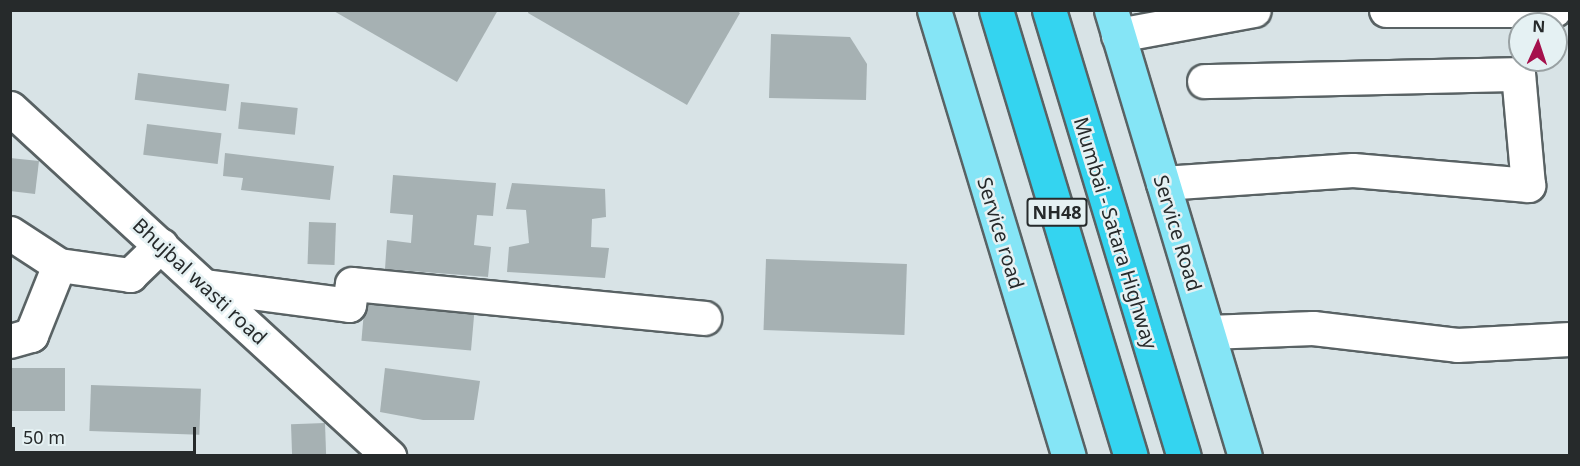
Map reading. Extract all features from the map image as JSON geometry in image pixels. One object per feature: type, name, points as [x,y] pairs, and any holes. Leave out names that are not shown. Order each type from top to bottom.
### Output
[{"type":"highway","name":"NH48","points":[[996,10],[1131,456]]},
{"type":"highway","name":"Mumbai - Satara Highway","points":[[1049,10],[1184,456]]},
{"type":"main road","name":"Service road","points":[[934,10],[1064,452]]},
{"type":"main road","name":"Service Road","points":[[1115,22],[1245,456]]},
{"type":"street","points":[[1115,22],[1140,10]]},
{"type":"street","points":[[1115,22],[1254,10]]},
{"type":"street","points":[[1386,10],[1554,10]]},
{"type":"street","points":[[1163,183],[1353,170],[1528,184],[1518,74],[1204,81]]},
{"type":"street","name":"Bhujbal wasti road","points":[[10,108],[389,456]]},
{"type":"street","points":[[10,233],[59,265],[130,274],[161,245]]},
{"type":"street","points":[[10,341],[31,335],[59,265]]},
{"type":"street","points":[[205,286],[349,305],[352,284],[704,318]]},
{"type":"street","points":[[1208,332],[1313,328],[1456,345],[1569,339]]},
{"type":"building","points":[[332,10],[498,10],[457,82]]},
{"type":"building","points":[[529,10],[736,10],[740,13],[687,105],[528,13]]},
{"type":"building","points":[[771,34],[850,37],[867,64],[866,100],[769,98]]},
{"type":"building","points":[[138,73],[229,84],[226,111],[135,100]]},
{"type":"building","points":[[241,102],[298,108],[295,135],[238,129]]},
{"type":"building","points":[[147,124],[221,133],[218,164],[143,155]]},
{"type":"building","points":[[225,153],[334,166],[330,200],[241,190],[243,178],[223,176]]},
{"type":"building","points":[[10,158],[39,161],[35,194],[10,191]]},
{"type":"building","points":[[393,175],[496,183],[493,216],[477,215],[474,245],[491,247],[488,277],[385,269],[387,240],[411,243],[413,215],[390,213]]},
{"type":"building","points":[[512,183],[605,189],[606,217],[592,219],[591,247],[609,248],[605,278],[507,272],[509,247],[529,243],[526,210],[506,209]]},
{"type":"building","points":[[309,222],[336,223],[335,265],[308,264]]},
{"type":"building","points":[[766,259],[907,264],[904,335],[764,330]]},
{"type":"building","points":[[365,300],[475,310],[471,350],[361,341]]},
{"type":"building","points":[[10,368],[65,368],[65,411],[10,411]]},
{"type":"building","points":[[385,368],[480,381],[474,420],[423,420],[380,412]]},
{"type":"building","points":[[91,385],[201,389],[199,435],[89,431]]},
{"type":"building","points":[[325,423],[326,456],[292,456],[291,424]]}]
